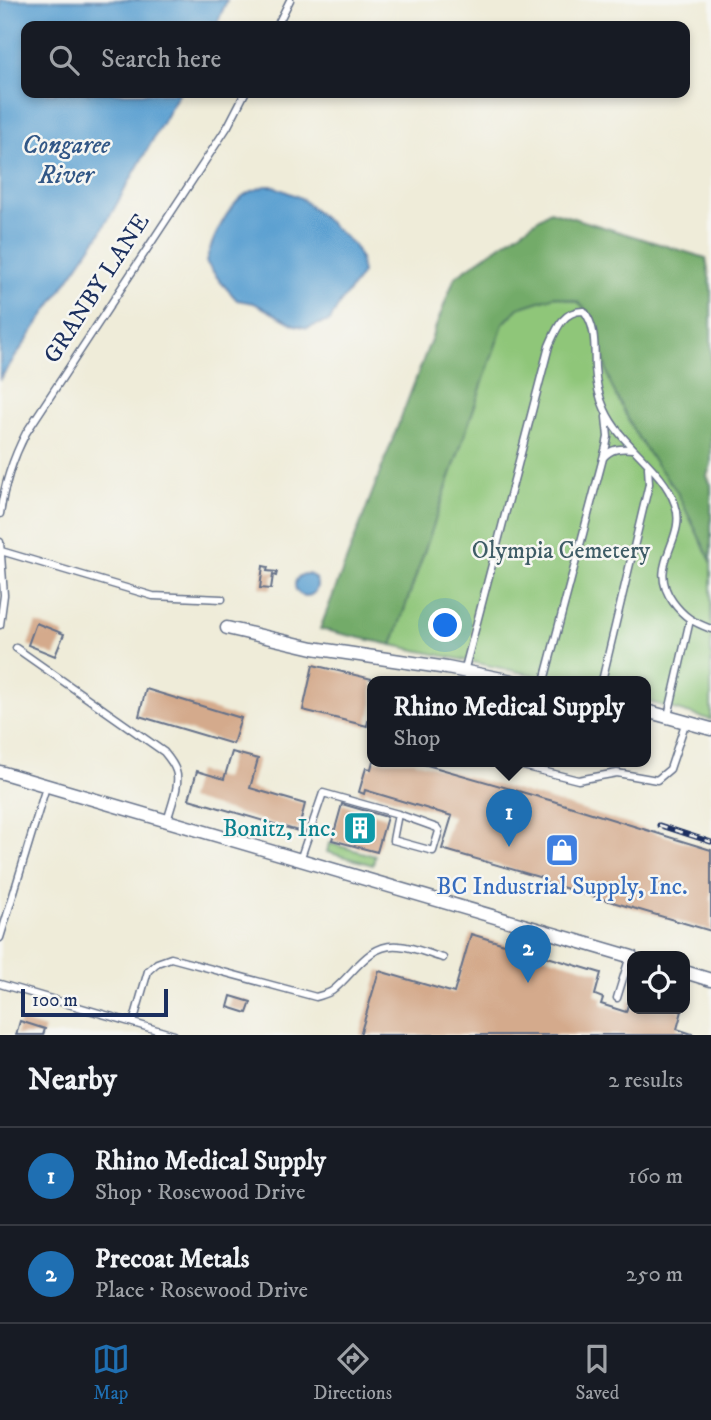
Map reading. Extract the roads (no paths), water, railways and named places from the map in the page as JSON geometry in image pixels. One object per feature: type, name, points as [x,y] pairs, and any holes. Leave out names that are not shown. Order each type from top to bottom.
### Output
[{"type":"street","points":[[227,628],[313,648],[460,675]]},
{"type":"street","points":[[651,711],[711,729]]},
{"type":"street","points":[[0,772],[627,956]]},
{"type":"street","points":[[690,973],[711,979]]},
{"type":"lane","points":[[280,21],[290,0]]},
{"type":"lane","name":"GRANBY LANE","points":[[0,514],[6,479],[26,433],[228,126],[242,98]]},
{"type":"lane","points":[[460,675],[549,346],[560,321],[569,314],[584,311],[593,328],[597,387],[605,411],[608,437],[545,676]]},
{"type":"lane","points":[[605,411],[671,494],[678,515],[678,525],[662,573],[670,598],[690,620],[711,629]]},
{"type":"lane","points":[[602,459],[615,450],[633,449]]},
{"type":"lane","points":[[603,676],[649,482],[648,465]]},
{"type":"lane","points":[[649,482],[658,476]]},
{"type":"lane","points":[[0,542],[4,595],[0,625]]},
{"type":"lane","points":[[1,551],[153,596],[222,599]]},
{"type":"lane","points":[[668,716],[690,620]]},
{"type":"lane","points":[[16,648],[164,752],[173,764],[178,780],[167,822]]},
{"type":"lane","points":[[527,767],[578,780],[617,773],[657,780],[670,769],[686,721]]},
{"type":"lane","points":[[0,938],[46,787]]},
{"type":"lane","points":[[300,860],[324,793],[398,814],[438,829],[433,851],[393,840],[398,814]]},
{"type":"lane","points":[[133,1023],[148,971],[171,958],[316,997],[330,993],[377,950],[398,945],[443,958]]},
{"type":"lane","points":[[617,998],[627,969]]},
{"type":"lane","points":[[0,984],[174,1035]]},
{"type":"water","name":"Congaree River","points":[[0,0],[227,0],[218,21],[21,21],[21,98],[176,98],[101,232],[0,379]]},
{"type":"water","points":[[265,186],[273,186],[301,198],[354,245],[360,258],[362,273],[330,321],[307,328],[295,325],[254,303],[237,300],[206,262],[216,235],[232,208],[244,195]]},
{"type":"water","points":[[306,574],[314,577],[317,585],[314,593],[306,596],[298,593],[295,585],[298,577]]},
{"type":"railway","points":[[659,825],[711,842]]},
{"type":"place","name":"Bonitz, Inc.","points":[[360,828]]},
{"type":"place","name":"Rhino Medical Supply","points":[[509,847]]},
{"type":"place","name":"BC Industrial Supply, Inc.","points":[[562,850]]},
{"type":"place","name":"Precoat Metals","points":[[528,983]]},
{"type":"park label","name":"Olympia Cemetery","points":[[561,550]]}]
